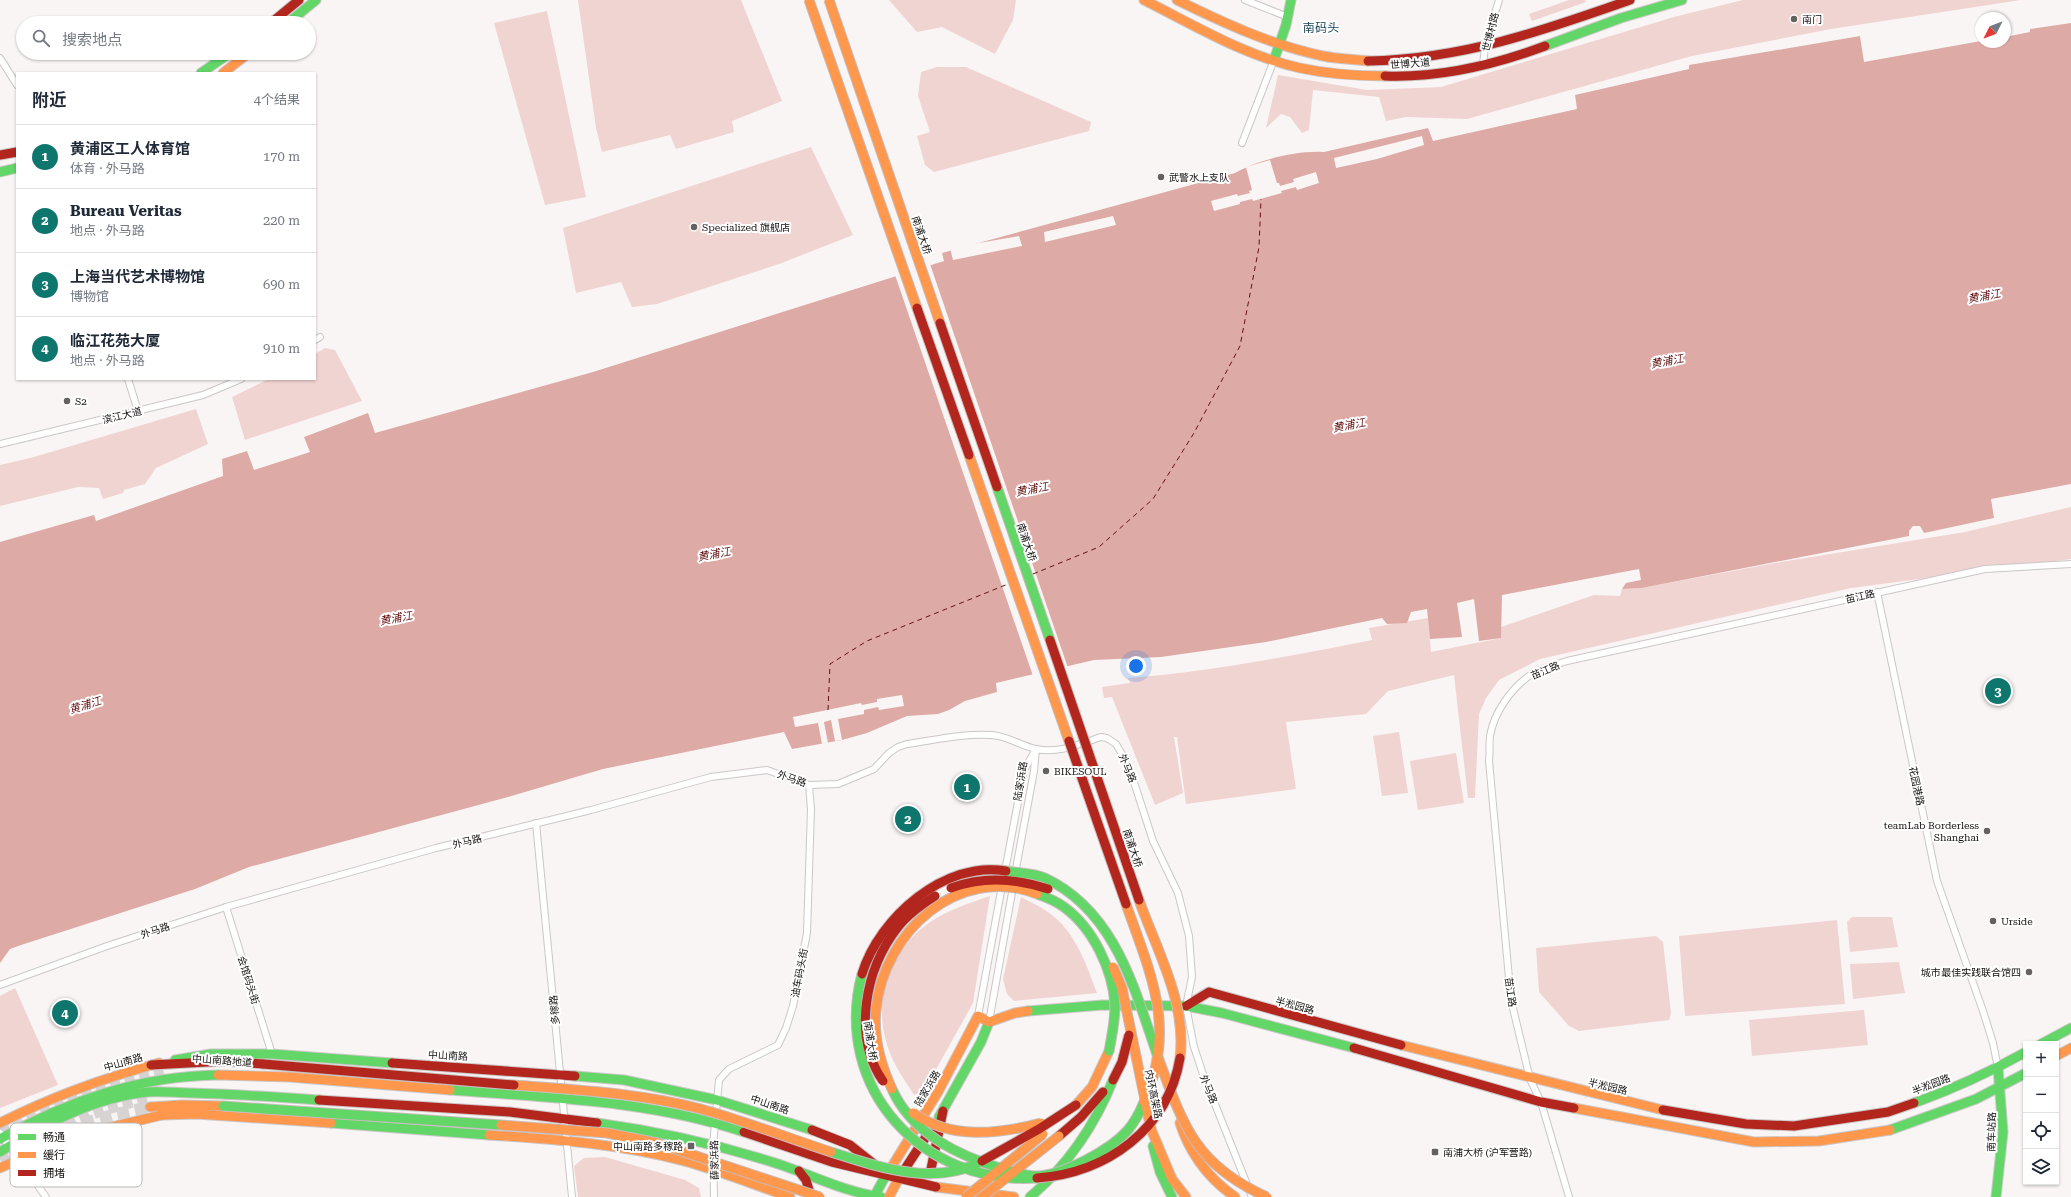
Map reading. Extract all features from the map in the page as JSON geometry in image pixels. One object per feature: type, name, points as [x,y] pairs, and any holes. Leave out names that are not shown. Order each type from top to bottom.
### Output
[{"type":"main road","points":[[280,16],[299,0]]},
{"type":"main road","points":[[297,16],[316,0]]},
{"type":"main road","name":"南浦大桥","points":[[809,0],[1138,938],[1158,998],[1161,1031],[1155,1075],[1137,1116],[1127,1131],[1083,1161],[1038,1177],[978,1162],[949,1149],[925,1132],[905,1110],[890,1085],[878,1050],[874,1019],[877,991],[892,952],[907,929],[933,906],[958,893],[982,888],[1002,887],[1032,891],[1054,900],[1078,919],[1097,944],[1114,994],[1114,1025],[1109,1051],[1092,1087],[1076,1105],[1041,1124],[1019,1130],[986,1134],[966,1133],[945,1128],[920,1118],[890,1094],[871,1061],[866,1031],[868,991],[878,960],[894,931],[913,910],[934,897],[960,885],[990,878],[1028,881],[1054,891],[1082,913],[1103,942],[1122,988]]},
{"type":"main road","name":"南浦大桥","points":[[829,0],[1146,922],[1169,976],[1181,1028],[1180,1061],[1173,1091],[1159,1115],[1136,1142],[1108,1163],[1081,1176],[1057,1184],[1012,1187],[985,1183],[962,1176],[921,1150],[902,1131],[883,1107],[869,1082],[860,1055],[856,1025],[858,996],[864,971],[874,945],[893,920],[906,906],[932,887],[962,875],[987,869],[1015,869],[1039,875],[1061,886],[1078,898],[1096,917],[1114,941],[1126,968],[1175,1103],[1182,1131],[1192,1154],[1207,1174],[1235,1197]]},
{"type":"main road","name":"世博大道","points":[[1144,0],[1217,37],[1274,60],[1304,68],[1341,74],[1379,76],[1454,71],[1483,65],[1525,53],[1615,20],[1682,0]]},
{"type":"main road","name":"世博大道","points":[[1177,0],[1212,17],[1280,46],[1315,54],[1367,62],[1407,61],[1485,47],[1630,0]]},
{"type":"main road","points":[[1274,60],[1280,46],[1291,0]]},
{"type":"main road","points":[[202,72],[220,60]]},
{"type":"main road","points":[[224,72],[240,60]]},
{"type":"main road","points":[[0,155],[16,152]]},
{"type":"main road","points":[[0,172],[16,168]]},
{"type":"main road","points":[[1030,1197],[1051,1177],[1071,1154],[1106,1099],[1122,1062],[1129,1034],[1130,994],[1126,968]]},
{"type":"main road","name":"内环高架路","points":[[1122,988],[1151,1129],[1172,1179],[1186,1197]]},
{"type":"main road","name":"半淞园路","points":[[1186,1006],[1209,992],[1530,1079],[1676,1114],[1746,1124],[1794,1126],[1888,1112],[1942,1093],[1998,1068],[2023,1054]]},
{"type":"main road","name":"半淞园路","points":[[989,1022],[1015,1013],[1040,1009],[1103,1005],[1164,1007],[1186,1006],[1222,1013],[1393,1059],[1541,1102],[1754,1142],[1819,1141],[1893,1129],[1976,1099],[2023,1075]]},
{"type":"main road","points":[[978,1016],[989,1022]]},
{"type":"main road","name":"陆家浜路","points":[[874,1197],[938,1092],[978,1016]]},
{"type":"main road","name":"陆家浜路","points":[[888,1197],[943,1111],[964,1068],[981,1042],[989,1022]]},
{"type":"main road","points":[[2047,1041],[2071,1028]]},
{"type":"main road","points":[[2059,1054],[2071,1048]]},
{"type":"main road","name":"中山南路","points":[[0,1123],[35,1104],[97,1081],[151,1065],[211,1054],[272,1054],[560,1074],[624,1080],[717,1100],[791,1122],[850,1145],[867,1157],[886,1176]]},
{"type":"main road","points":[[151,1065],[226,1061],[588,1091],[662,1100],[701,1109],[844,1156],[903,1172],[938,1175],[973,1166],[1039,1129],[1076,1105]]},
{"type":"main road","name":"中山南路地道","points":[[263,1064],[202,1064],[165,1070],[187,1068],[224,1069],[278,1077]]},
{"type":"main road","name":"南车站路","points":[[1996,1197],[2003,1132],[1998,1068]]},
{"type":"main road","name":"中山南路","points":[[29,1123],[70,1106],[132,1085],[160,1079],[202,1075],[278,1077],[598,1101],[694,1117],[832,1162],[898,1180],[966,1194],[1014,1197]]},
{"type":"main road","points":[[982,1197],[1081,1117],[1113,1080]]},
{"type":"main road","points":[[52,1123],[117,1098],[154,1091],[420,1106],[564,1117],[643,1129],[713,1145],[799,1171],[864,1195],[881,1197]]},
{"type":"main road","points":[[196,1093],[149,1103],[409,1117],[607,1133],[657,1143],[820,1197]]},
{"type":"main road","points":[[1175,1103],[1193,1140],[1214,1166],[1238,1183],[1267,1197]]},
{"type":"main road","points":[[898,1180],[930,1174],[947,1178],[966,1194],[1076,1105]]},
{"type":"main road","points":[[128,1123],[184,1110],[223,1106]]},
{"type":"main road","points":[[930,1174],[943,1111]]},
{"type":"main road","points":[[162,1115],[237,1116],[567,1140],[615,1146],[714,1169],[790,1197]]},
{"type":"main road","points":[[1151,1129],[1155,1160],[1165,1186],[1172,1197]]},
{"type":"main road","name":"中山南路","points":[[1,1137],[10,1132]]},
{"type":"main road","points":[[0,1152],[9,1146]]},
{"type":"main road","points":[[0,1168],[10,1163]]},
{"type":"main road","points":[[799,1171],[806,1180],[811,1197]]},
{"type":"main road","points":[[1259,1197],[1272,1197]]},
{"type":"street","points":[[1244,0],[1288,17]]},
{"type":"street","name":"世博村路","points":[[1483,65],[1485,47],[1499,0]]},
{"type":"street","points":[[0,58],[16,83]]},
{"type":"street","points":[[1242,143],[1274,60]]},
{"type":"street","points":[[128,380],[138,412]]},
{"type":"street","name":"滨江大道","points":[[0,444],[138,412],[203,394],[238,380]]},
{"type":"street","name":"苗江路","points":[[1569,1197],[1541,1102],[1530,1079],[1511,1000],[1503,928],[1489,761],[1490,736],[1498,713],[1507,698],[1520,683],[1533,673],[1567,661],[1985,569],[2071,564]]},
{"type":"street","name":"花园港路","points":[[1877,592],[1937,881],[1994,1044],[1998,1068]]},
{"type":"street","name":"外马路","points":[[0,985],[107,946],[226,907],[436,848],[536,824],[711,777],[767,770],[809,784],[838,784],[874,770],[889,753],[898,747],[907,744],[979,734],[1005,737],[1036,749],[1056,751],[1101,737],[1108,738],[1116,744],[1132,776],[1153,841],[1178,893],[1188,929],[1192,977],[1186,1006],[1194,1047],[1202,1074],[1252,1197]]},
{"type":"street","name":"陆家浜路","points":[[978,1016],[1024,770],[1036,749]]},
{"type":"street","name":"陆家浜路","points":[[989,1022],[1034,771],[1036,749]]},
{"type":"street","name":"油车码头街","points":[[714,1124],[719,1080],[729,1069],[778,1045],[786,1028],[793,1006],[807,933],[811,808],[809,784]]},
{"type":"street","name":"多稼路","points":[[536,824],[572,1197]]},
{"type":"street","name":"会馆码头街","points":[[226,907],[272,1054]]},
{"type":"street","name":"薛家浜路","points":[[714,1124],[714,1197]]},
{"type":"street","points":[[1,1137],[9,1146]]},
{"type":"street","points":[[39,1187],[46,1197]]},
{"type":"shaded area","points":[[578,0],[741,0],[782,101],[732,121],[734,132],[676,149],[670,135],[602,152],[596,128]]},
{"type":"shaded area","points":[[889,0],[1016,0],[1013,20],[995,54],[942,27],[917,32]]},
{"type":"shaded area","points":[[1569,0],[1585,0],[1586,2],[1532,21],[1529,14]]},
{"type":"shaded area","points":[[1743,0],[2021,0],[1831,29],[1692,56],[1467,119],[1406,117],[1386,121],[1379,97],[1313,90],[1309,130],[1302,133],[1290,117],[1281,114],[1266,128],[1278,75],[1367,90],[1441,87],[1674,17]]},
{"type":"shaded area","points":[[547,11],[586,197],[545,205],[494,23]]},
{"type":"shaded area","points":[[937,67],[966,67],[1091,122],[1089,131],[934,172],[925,165],[917,136],[930,132],[918,96],[921,72]]},
{"type":"shaded area","points":[[811,147],[853,235],[779,264],[657,304],[632,307],[621,282],[576,293],[563,228]]},
{"type":"shaded area","points":[[325,348],[335,350],[362,401],[245,440],[232,397],[267,380],[316,380],[316,353]]},
{"type":"shaded area","points":[[196,409],[208,444],[156,468],[145,484],[124,490],[123,493],[103,499],[99,488],[78,487],[0,506],[0,465],[34,457]]},
{"type":"shaded area","points":[[2071,507],[2071,559],[1851,588],[1540,659],[1499,680],[1486,698],[1479,714],[1475,798],[1468,798],[1454,675],[1388,691],[1366,714],[1286,722],[1296,789],[1186,804],[1177,737],[1174,737],[1183,793],[1155,805],[1112,697],[1104,698],[1102,687],[1130,683],[1128,678],[1219,668],[1372,640],[1369,628],[1428,618],[1431,652],[1501,638],[1501,627],[1594,595],[1620,596],[1622,589],[1642,588],[1775,563],[1965,532]]},
{"type":"shaded area","points":[[1399,732],[1408,793],[1382,796],[1373,736]]},
{"type":"shaded area","points":[[1456,753],[1464,803],[1418,810],[1410,761]]},
{"type":"shaded area","points":[[990,896],[973,1003],[924,1091],[914,1095],[894,1062],[886,1041],[882,1010],[883,995],[887,980],[900,952],[921,929],[945,913]]},
{"type":"shaded area","points":[[1021,897],[1042,908],[1061,923],[1080,951],[1097,993],[1014,1001],[1007,994],[1003,979]]},
{"type":"shaded area","points":[[1852,917],[1892,917],[1898,947],[1850,952],[1847,922]]},
{"type":"shaded area","points":[[1837,920],[1845,1004],[1685,1016],[1679,936]]},
{"type":"shaded area","points":[[1656,936],[1663,942],[1671,1013],[1669,1020],[1579,1031],[1569,1026],[1539,992],[1536,948]]},
{"type":"shaded area","points":[[1899,962],[1905,993],[1853,999],[1850,964]]},
{"type":"shaded area","points":[[15,988],[58,1085],[0,1108],[0,996]]},
{"type":"shaded area","points":[[1864,1010],[1868,1045],[1752,1056],[1749,1020]]},
{"type":"shaded area","points":[[605,1157],[685,1180],[699,1188],[701,1197],[578,1197],[574,1166],[584,1158]]},
{"type":"water","name":"黄浦江","points":[[2071,23],[2071,484],[1991,499],[1994,518],[1924,533],[1920,526],[1913,526],[1909,531],[1909,536],[1642,588],[1622,589],[1626,583],[1641,580],[1639,569],[1502,595],[1501,638],[1479,641],[1474,599],[1457,603],[1462,637],[1430,639],[1427,609],[1411,612],[1407,623],[1387,624],[1382,618],[1266,642],[1161,657],[1094,660],[996,683],[997,692],[965,701],[949,710],[938,714],[907,716],[867,733],[842,740],[792,749],[784,732],[603,769],[508,797],[249,867],[195,889],[10,949],[0,963],[0,542],[94,515],[96,521],[223,476],[222,459],[247,451],[254,470],[310,452],[304,437],[368,413],[375,433],[593,372],[944,261],[942,253],[1235,173],[1266,160],[1290,154],[1324,152],[1428,128],[1433,141],[1577,109],[1575,95],[1689,69],[1689,65],[1860,36],[1864,62],[1975,42],[1975,48],[2011,48],[2011,36],[2030,32],[2030,29]]},
{"type":"pier","points":[[1422,136],[1424,145],[1377,159],[1336,168],[1334,158]]},
{"type":"pier","points":[[1270,160],[1277,183],[1279,183],[1280,186],[1294,182],[1293,179],[1316,172],[1319,183],[1297,190],[1296,187],[1281,191],[1282,193],[1253,201],[1252,199],[1240,202],[1240,204],[1214,211],[1211,201],[1237,194],[1238,196],[1250,193],[1249,191],[1252,190],[1246,167]]},
{"type":"pier","points":[[1113,216],[1116,225],[1045,242],[1044,232]]},
{"type":"pier","points":[[1019,236],[1022,246],[953,260],[950,248]]},
{"type":"pier","points":[[930,264],[1068,668],[1033,676],[895,275]]},
{"type":"pier","points":[[902,695],[904,706],[879,710],[878,707],[864,710],[864,714],[838,719],[842,740],[835,741],[831,720],[824,722],[828,743],[825,744],[822,744],[818,723],[795,727],[793,717],[861,703],[862,705],[877,702],[877,699]]},
{"type":"ferry route","points":[[1033,574],[1099,547],[1153,499],[1194,433],[1240,346],[1259,247],[1261,199]]},
{"type":"ferry route","points":[[828,710],[830,664],[867,641],[1008,584]]},
{"type":"tunnel","points":[[14,1123],[39,1110],[80,1094],[165,1070]]},
{"type":"tunnel","points":[[71,1123],[109,1109],[148,1099]]},
{"type":"tunnel","points":[[85,1123],[112,1115],[150,1107]]},
{"type":"tunnel","points":[[0,1131],[10,1125]]},
{"type":"tunnel","points":[[0,1160],[10,1154]]},
{"type":"traffic: fast","points":[[297,16],[316,0]]},
{"type":"traffic: fast","points":[[1274,60],[1286,25],[1291,0]]},
{"type":"traffic: fast","points":[[1545,46],[1621,18],[1682,0]]},
{"type":"traffic: fast","points":[[202,72],[220,60]]},
{"type":"traffic: fast","points":[[0,172],[16,168]]},
{"type":"traffic: fast","points":[[997,487],[1050,640]]},
{"type":"traffic: fast","points":[[1006,871],[1041,876],[1070,893],[1090,911],[1120,956],[1131,981],[1159,1060]]},
{"type":"traffic: fast","points":[[1037,894],[1064,907],[1084,926],[1100,951],[1106,964],[1115,1005],[1114,1023],[1109,1051]]},
{"type":"traffic: fast","points":[[862,974],[856,1016],[861,1055],[874,1091],[896,1122],[924,1147],[957,1166],[996,1176],[1037,1178]]},
{"type":"traffic: fast","points":[[1028,1011],[1103,1005],[1186,1006],[1222,1013],[1354,1048]]},
{"type":"traffic: fast","points":[[939,1117],[981,1042],[989,1022]]},
{"type":"traffic: fast","points":[[2047,1041],[2071,1028]]},
{"type":"traffic: fast","points":[[175,1060],[211,1054],[272,1054],[392,1063]]},
{"type":"traffic: fast","points":[[1914,1103],[1971,1080],[2023,1054]]},
{"type":"traffic: fast","points":[[1996,1197],[2003,1132],[1998,1068]]},
{"type":"traffic: fast","points":[[30,1123],[78,1102],[132,1086],[189,1076],[218,1075]]},
{"type":"traffic: fast","points":[[1890,1130],[1976,1099],[2023,1075]]},
{"type":"traffic: fast","points":[[575,1076],[624,1080],[717,1100],[812,1130]]},
{"type":"traffic: fast","points":[[1030,1197],[1056,1172],[1079,1144],[1098,1113],[1113,1080]]},
{"type":"traffic: fast","points":[[892,1089],[901,1105],[912,1119],[924,1131],[938,1141],[954,1150],[986,1164],[1015,1173],[1032,1176],[1047,1175],[1059,1172],[1098,1154],[1130,1128],[1144,1102]]},
{"type":"traffic: fast","points":[[450,1090],[562,1098],[636,1107],[708,1121],[744,1132]]},
{"type":"traffic: fast","points":[[50,1123],[71,1113],[109,1100],[149,1092],[239,1095],[319,1100]]},
{"type":"traffic: fast","points":[[223,1106],[501,1125]]},
{"type":"traffic: fast","points":[[331,1123],[489,1135]]},
{"type":"traffic: fast","points":[[597,1123],[663,1134],[729,1149],[785,1166],[853,1191],[881,1197]]},
{"type":"traffic: fast","points":[[0,1139],[10,1134]]},
{"type":"traffic: fast","points":[[0,1152],[10,1146]]},
{"type":"traffic: fast","points":[[1153,1146],[1160,1172],[1172,1197]]},
{"type":"traffic: fast","points":[[831,1152],[887,1168],[926,1174],[945,1173],[964,1169],[982,1161]]},
{"type":"traffic: fast","points":[[874,1197],[886,1175]]},
{"type":"traffic: slow","points":[[809,0],[917,308]]},
{"type":"traffic: slow","points":[[829,0],[940,323]]},
{"type":"traffic: slow","points":[[1144,0],[1220,39],[1259,56],[1280,63],[1332,73],[1385,76]]},
{"type":"traffic: slow","points":[[1177,0],[1266,40],[1328,57],[1368,61]]},
{"type":"traffic: slow","points":[[224,72],[240,60]]},
{"type":"traffic: slow","points":[[969,455],[1069,741]]},
{"type":"traffic: slow","points":[[892,1089],[884,1070],[879,1051],[875,1020],[876,1010],[882,982],[893,955],[909,931],[930,912],[953,897],[980,888],[1008,887],[1037,894]]},
{"type":"traffic: slow","points":[[1139,900],[1162,958],[1175,997],[1181,1038],[1180,1058]]},
{"type":"traffic: slow","points":[[1126,904],[1144,954],[1157,1002],[1159,1050],[1154,1075],[1144,1102]]},
{"type":"traffic: slow","points":[[1113,967],[1122,988],[1151,1129]]},
{"type":"traffic: slow","points":[[888,1173],[938,1092],[978,1016],[989,1022],[1015,1013],[1028,1011]]},
{"type":"traffic: slow","points":[[1401,1045],[1663,1110]]},
{"type":"traffic: slow","points":[[2059,1054],[2071,1048]]},
{"type":"traffic: slow","points":[[1076,1105],[1092,1087],[1109,1051]]},
{"type":"traffic: slow","points":[[1159,1060],[1177,1106],[1196,1142],[1209,1158],[1224,1172],[1243,1185],[1267,1197]]},
{"type":"traffic: slow","points":[[0,1123],[78,1089],[159,1063]]},
{"type":"traffic: slow","points":[[218,1075],[289,1077],[450,1090]]},
{"type":"traffic: slow","points":[[514,1085],[608,1093],[655,1099],[701,1109],[831,1152]]},
{"type":"traffic: slow","points":[[150,1107],[182,1105],[223,1106]]},
{"type":"traffic: slow","points":[[1574,1108],[1754,1142],[1819,1141],[1890,1130]]},
{"type":"traffic: slow","points":[[162,1115],[185,1110]]},
{"type":"traffic: slow","points":[[913,1113],[928,1122],[943,1128],[959,1131],[992,1132],[1041,1123]]},
{"type":"traffic: slow","points":[[128,1123],[162,1115],[197,1114],[331,1123]]},
{"type":"traffic: slow","points":[[1180,1123],[1189,1145],[1201,1164],[1216,1182],[1235,1197]]},
{"type":"traffic: slow","points":[[501,1125],[607,1133],[657,1143],[820,1197]]},
{"type":"traffic: slow","points":[[1151,1129],[1172,1179],[1186,1197]]},
{"type":"traffic: slow","points":[[966,1197],[1043,1134]]},
{"type":"traffic: slow","points":[[489,1135],[538,1138],[636,1150],[711,1169],[790,1197]]},
{"type":"traffic: slow","points":[[982,1197],[1059,1136]]},
{"type":"traffic: slow","points":[[0,1168],[10,1164]]},
{"type":"traffic: slow","points":[[889,1197],[898,1180]]},
{"type":"traffic: slow","points":[[936,1187],[1014,1197]]},
{"type":"traffic: jam","points":[[280,16],[299,0]]},
{"type":"traffic: jam","points":[[1368,61],[1437,55],[1469,49],[1533,32],[1630,0]]},
{"type":"traffic: jam","points":[[1385,76],[1426,75],[1466,69],[1506,59],[1545,46]]},
{"type":"traffic: jam","points":[[0,155],[16,152]]},
{"type":"traffic: jam","points":[[917,308],[969,455]]},
{"type":"traffic: jam","points":[[940,323],[997,487]]},
{"type":"traffic: jam","points":[[1050,640],[1139,900]]},
{"type":"traffic: jam","points":[[1069,741],[1126,904]]},
{"type":"traffic: jam","points":[[862,974],[871,953],[883,933],[899,914],[918,897],[938,884],[960,875],[983,870],[1006,871]]},
{"type":"traffic: jam","points":[[951,888],[963,884],[987,880],[1000,880],[1036,885],[1048,889]]},
{"type":"traffic: jam","points":[[883,1081],[873,1063],[865,1024],[866,1003],[871,982],[877,962],[898,927],[915,910],[935,896]]},
{"type":"traffic: jam","points":[[1186,1006],[1209,992],[1401,1045]]},
{"type":"traffic: jam","points":[[1113,1080],[1122,1062],[1129,1035]]},
{"type":"traffic: jam","points":[[1354,1048],[1541,1102],[1574,1108]]},
{"type":"traffic: jam","points":[[1037,1178],[1063,1174],[1087,1167],[1110,1157],[1130,1143],[1148,1126],[1162,1106],[1173,1083],[1180,1058]]},
{"type":"traffic: jam","points":[[151,1065],[226,1061],[263,1064]]},
{"type":"traffic: jam","points":[[392,1063],[575,1076]]},
{"type":"traffic: jam","points":[[263,1064],[514,1085]]},
{"type":"traffic: jam","points":[[1059,1136],[1081,1117],[1103,1092]]},
{"type":"traffic: jam","points":[[319,1100],[510,1112],[597,1123]]},
{"type":"traffic: jam","points":[[1663,1110],[1746,1124],[1794,1126],[1888,1112],[1914,1103]]},
{"type":"traffic: jam","points":[[982,1161],[1039,1129],[1076,1105]]},
{"type":"traffic: jam","points":[[930,1174],[943,1111]]},
{"type":"traffic: jam","points":[[901,1175],[931,1129]]},
{"type":"traffic: jam","points":[[812,1130],[850,1145],[874,1164]]},
{"type":"traffic: jam","points":[[744,1132],[832,1162],[936,1187]]},
{"type":"traffic: jam","points":[[799,1171],[806,1180],[811,1197]]},
{"type":"place","name":"南门","points":[[1794,19]]},
{"type":"place","name":"武警水上支队","points":[[1161,177]]},
{"type":"place","name":"Specialized 旗舰店","points":[[694,227]]},
{"type":"place","name":"S2","points":[[67,401]]},
{"type":"place","name":"上海当代艺术博物馆","points":[[1998,691]]},
{"type":"place","name":"BIKESOUL","points":[[1046,771]]},
{"type":"place","name":"黄浦区工人体育馆","points":[[967,787]]},
{"type":"place","name":"Bureau Veritas","points":[[908,819]]},
{"type":"place","name":"teamLab Borderless Shanghai","points":[[1987,831]]},
{"type":"place","name":"Urside","points":[[1993,921]]},
{"type":"place","name":"城市最佳实践联合馆四","points":[[2029,972]]},
{"type":"place","name":"临江花苑大厦","points":[[65,1013]]},
{"type":"place","name":"中山南路多稼路","points":[[691,1146]]},
{"type":"place","name":"南浦大桥 (沪军营路)","points":[[1435,1152]]},
{"type":"district","name":"南码头","points":[[1321,28]]}]
